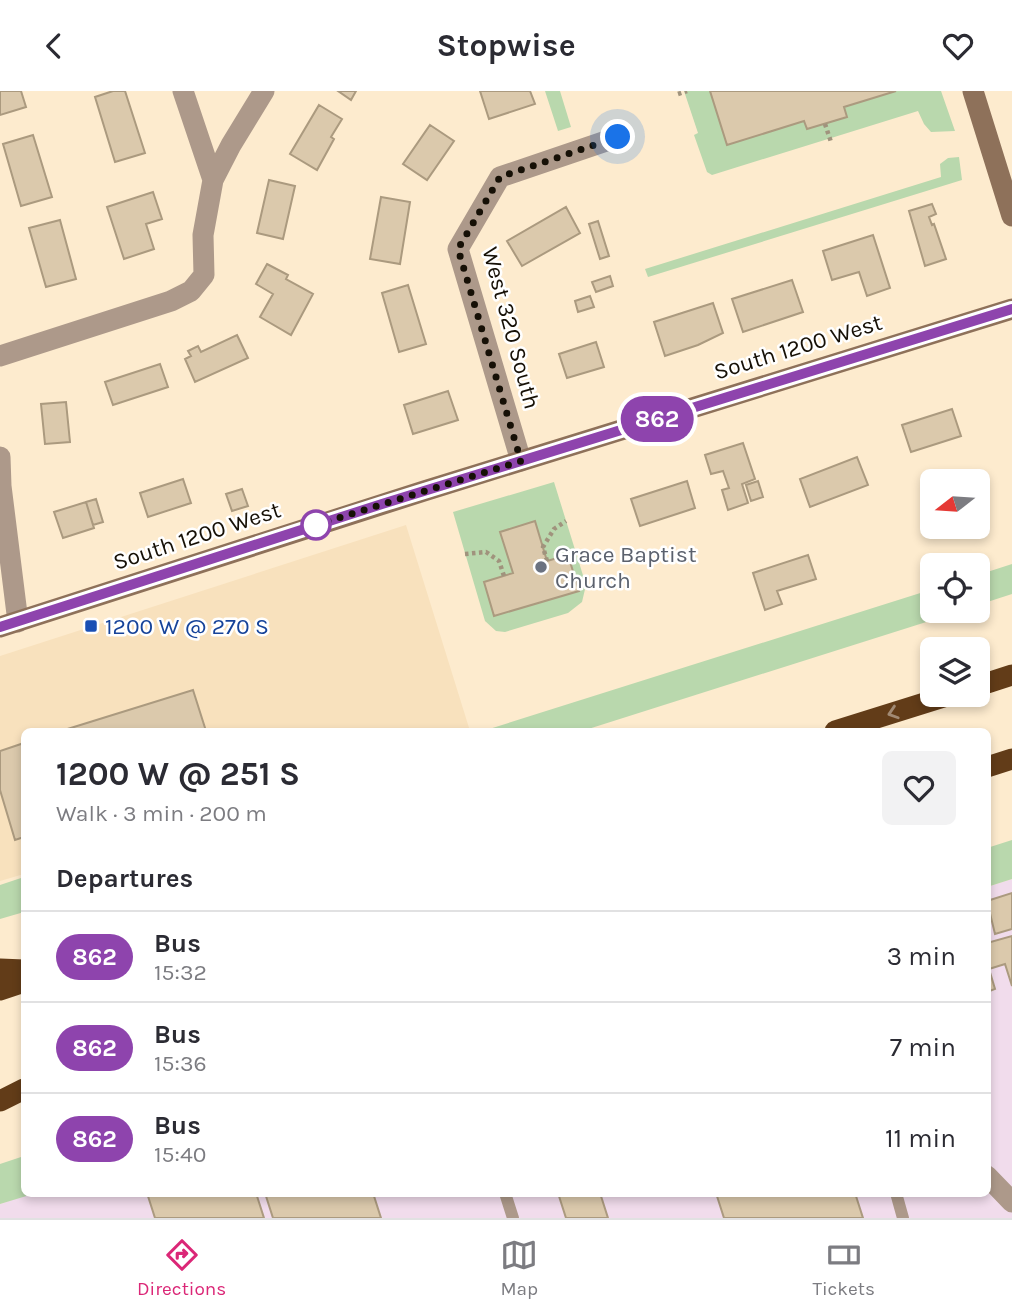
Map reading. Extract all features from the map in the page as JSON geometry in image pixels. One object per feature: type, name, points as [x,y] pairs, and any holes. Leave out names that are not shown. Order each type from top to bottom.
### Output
[{"type":"highway","points":[[990,682],[1012,675]]},
{"type":"highway","points":[[845,728],[920,704]]},
{"type":"highway","points":[[991,766],[1012,759]]},
{"type":"highway","points":[[0,969],[21,970]]},
{"type":"highway","points":[[0,990],[21,983]]},
{"type":"highway","points":[[0,1084],[21,1077]]},
{"type":"highway","points":[[0,1101],[21,1090]]},
{"type":"main road","points":[[973,91],[1012,216]]},
{"type":"main road","name":"South 1200 West","points":[[9,624],[521,461],[1012,309]]},
{"type":"street","points":[[183,91],[213,180]]},
{"type":"street","points":[[0,356],[171,301],[191,291],[204,275],[203,235],[213,180],[264,91]]},
{"type":"street","name":"West 320 South","points":[[521,461],[458,249],[500,177],[618,137]]},
{"type":"street","points":[[0,457],[9,624]]},
{"type":"street","points":[[991,1180],[1012,1202]]},
{"type":"lane","points":[[506,1197],[513,1218]]},
{"type":"lane","points":[[897,1197],[903,1218]]},
{"type":"path","points":[[678,94],[687,91]]},
{"type":"path","points":[[825,124],[831,142]]},
{"type":"path","points":[[547,561],[542,547],[554,529],[566,521]]},
{"type":"path","points":[[465,554],[486,552],[499,561],[503,576]]},
{"type":"shaded area","points":[[406,525],[469,728],[21,728],[21,875],[0,881],[0,656]]},
{"type":"shaded area","points":[[1012,879],[1012,1218],[0,1218],[0,1204],[21,1197],[991,1197],[991,886]]},
{"type":"green space","points":[[545,91],[560,91],[571,127],[558,131]]},
{"type":"green space","points":[[684,91],[941,91],[955,131],[931,132],[918,111],[712,175],[707,172],[694,135],[698,133]]},
{"type":"green space","points":[[959,157],[962,180],[648,277],[645,269],[941,177],[940,164],[948,158]]},
{"type":"green space","points":[[554,482],[586,585],[582,602],[568,613],[505,632],[496,631],[485,621],[453,512]]},
{"type":"green space","points":[[1012,564],[1012,594],[990,601],[990,571]]},
{"type":"green space","points":[[920,593],[920,623],[923,623],[591,728],[493,728]]},
{"type":"green space","points":[[1012,840],[1012,879],[991,886],[991,847]]},
{"type":"green space","points":[[21,878],[21,913],[0,919],[0,885]]},
{"type":"green space","points":[[21,1157],[23,1197],[0,1204],[0,1164]]},
{"type":"building","points":[[0,91],[21,91],[26,107],[0,115]]},
{"type":"building","points":[[113,91],[125,91],[145,153],[115,162],[95,97]]},
{"type":"building","points":[[338,91],[356,91],[351,100]]},
{"type":"building","points":[[480,91],[530,91],[535,104],[489,119]]},
{"type":"building","points":[[710,91],[896,91],[844,107],[847,117],[807,129],[804,121],[727,145]]},
{"type":"building","points":[[319,105],[342,119],[317,170],[290,154]]},
{"type":"building","points":[[430,125],[454,141],[427,180],[403,164]]},
{"type":"building","points":[[33,135],[52,197],[21,206],[3,144]]},
{"type":"building","points":[[269,180],[295,186],[283,239],[257,233]]},
{"type":"building","points":[[153,192],[162,219],[146,224],[154,249],[124,259],[107,207]]},
{"type":"building","points":[[381,197],[410,202],[400,264],[370,259]]},
{"type":"building","points":[[932,204],[936,214],[929,217],[946,259],[925,266],[909,211]]},
{"type":"building","points":[[566,207],[580,233],[522,266],[507,241]]},
{"type":"building","points":[[60,220],[76,279],[46,287],[29,228]]},
{"type":"building","points":[[598,221],[609,256],[600,259],[589,224]]},
{"type":"building","points":[[873,235],[890,288],[867,296],[859,272],[832,280],[823,251]]},
{"type":"building","points":[[267,264],[288,275],[286,279],[313,294],[291,335],[260,317],[273,294],[256,284]]},
{"type":"building","points":[[610,276],[613,286],[596,292],[592,282]]},
{"type":"building","points":[[792,280],[803,312],[743,332],[732,299]]},
{"type":"building","points":[[408,285],[426,344],[399,352],[382,293]]},
{"type":"building","points":[[590,296],[594,307],[578,312],[575,301]]},
{"type":"building","points":[[713,303],[723,333],[665,356],[654,322]]},
{"type":"building","points":[[237,335],[248,358],[195,382],[185,359],[191,356],[188,351],[198,346],[201,352]]},
{"type":"building","points":[[596,342],[604,367],[567,378],[559,354]]},
{"type":"building","points":[[160,364],[168,387],[113,405],[105,382]]},
{"type":"building","points":[[448,391],[458,420],[413,434],[404,405]]},
{"type":"building","points":[[66,402],[70,442],[45,444],[41,404]]},
{"type":"building","points":[[952,409],[961,436],[911,452],[902,425]]},
{"type":"building","points":[[743,443],[755,479],[742,484],[748,503],[728,510],[722,490],[729,488],[723,471],[711,474],[705,455]]},
{"type":"building","points":[[857,457],[868,485],[810,507],[800,479]]},
{"type":"building","points":[[183,479],[191,503],[148,517],[140,493]]},
{"type":"building","points":[[687,481],[695,508],[640,526],[631,499]]},
{"type":"building","points":[[758,481],[763,497],[751,501],[746,485]]},
{"type":"building","points":[[242,489],[248,506],[232,511],[226,494]]},
{"type":"building","points":[[96,499],[103,522],[93,525],[86,502]]},
{"type":"building","points":[[86,502],[94,528],[63,538],[54,512]]},
{"type":"building","name":"Grace Baptist Church","points":[[535,521],[547,561],[568,555],[579,591],[494,616],[484,582],[513,573],[500,532]]},
{"type":"building","points":[[808,555],[816,579],[777,591],[782,604],[765,610],[753,573]]},
{"type":"building","points":[[193,690],[205,728],[71,728]]},
{"type":"building","points":[[21,744],[21,838],[15,840],[0,790],[0,751]]},
{"type":"building","points":[[1012,893],[1012,929],[995,934],[991,900]]},
{"type":"building","points":[[1012,936],[1012,986],[1005,964],[991,968],[991,942]]},
{"type":"building","points":[[148,1197],[257,1197],[264,1218],[155,1218]]},
{"type":"building","points":[[266,1197],[374,1197],[381,1218],[273,1218]]},
{"type":"building","points":[[559,1197],[601,1197],[608,1218],[566,1218]]},
{"type":"building","points":[[717,1197],[856,1197],[863,1218],[724,1218]]},
{"type":"bus line","name":"862","points":[[0,627],[382,504],[1012,309]]},
{"type":"place","name":"Grace Baptist Church","points":[[541,567]]},
{"type":"place","name":"1200 W @ 270 S","points":[[91,626]]},
{"type":"route","points":[[316,525],[521,461],[458,249],[500,177],[618,137]]}]
